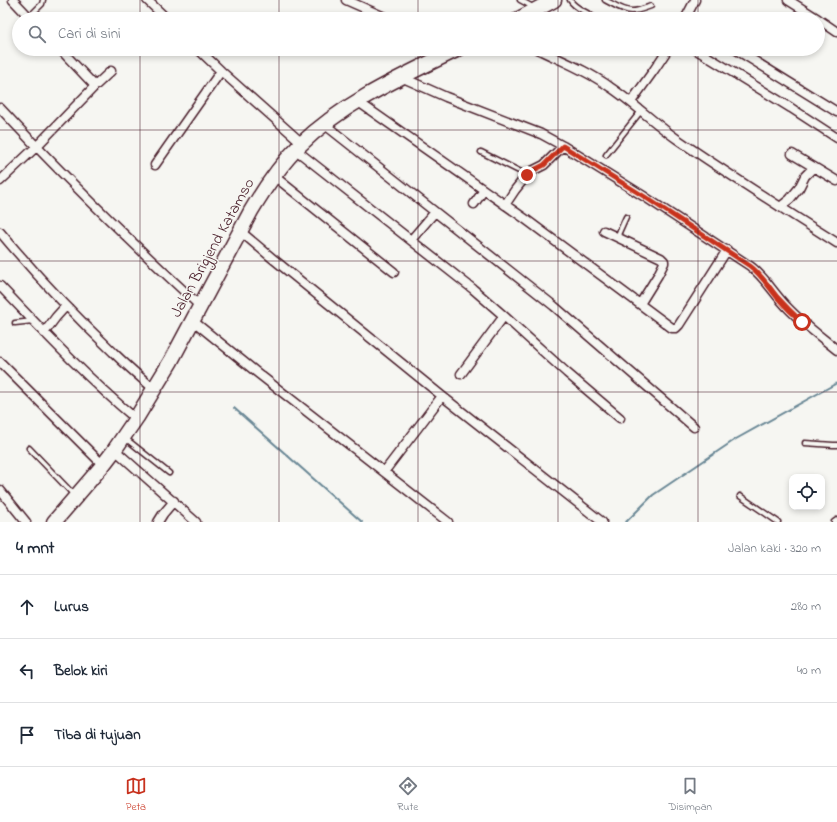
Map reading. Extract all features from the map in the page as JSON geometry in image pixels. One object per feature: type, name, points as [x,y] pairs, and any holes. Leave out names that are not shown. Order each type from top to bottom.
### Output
[{"type":"highway","points":[[532,12],[554,0]]},
{"type":"highway","name":"Jalan Brigjend Katamso","points":[[54,522],[115,450],[136,419],[171,361],[240,231],[262,193],[274,176],[299,147],[324,124],[358,101],[443,56]]},
{"type":"street","points":[[14,0],[25,12]]},
{"type":"street","points":[[146,0],[159,12]]},
{"type":"street","points":[[346,0],[373,12]]},
{"type":"street","points":[[689,12],[695,0]]},
{"type":"street","points":[[788,0],[807,12]]},
{"type":"street","points":[[825,24],[837,32]]},
{"type":"street","points":[[67,56],[95,86]]},
{"type":"street","points":[[205,56],[299,147],[411,240],[473,289],[620,418]]},
{"type":"street","points":[[551,56],[601,81],[631,102],[675,138],[837,243]]},
{"type":"street","points":[[631,102],[663,56]]},
{"type":"street","points":[[706,56],[837,138]]},
{"type":"street","points":[[746,56],[837,112]]},
{"type":"street","points":[[0,180],[36,147],[111,71]]},
{"type":"street","points":[[155,165],[221,71]]},
{"type":"street","points":[[401,77],[446,98],[541,134],[640,193],[753,268],[762,276],[786,307],[837,350]]},
{"type":"street","points":[[358,101],[505,205],[672,328],[677,327],[727,250]]},
{"type":"street","points":[[0,108],[36,147],[148,258],[200,306]]},
{"type":"street","points":[[324,124],[554,306],[694,427]]},
{"type":"street","points":[[505,205],[527,175],[544,165],[563,146]]},
{"type":"street","points":[[792,154],[837,181]]},
{"type":"street","points":[[780,207],[800,188],[807,174],[814,167]]},
{"type":"street","points":[[274,176],[394,272]]},
{"type":"street","points":[[474,204],[484,190]]},
{"type":"street","points":[[411,240],[435,212]]},
{"type":"street","points":[[240,231],[442,396],[602,522]]},
{"type":"street","points":[[604,231],[661,258],[664,261],[658,275],[640,304]]},
{"type":"street","points":[[0,232],[66,306],[114,353],[154,389]]},
{"type":"street","points":[[0,286],[44,333],[88,376],[136,419]]},
{"type":"street","points":[[44,333],[66,306]]},
{"type":"street","points":[[461,374],[504,316]]},
{"type":"street","points":[[192,320],[448,522]]},
{"type":"street","points":[[0,362],[103,465]]},
{"type":"street","points":[[384,472],[442,396]]},
{"type":"street","points":[[115,450],[196,522]]},
{"type":"street","points":[[0,490],[26,522]]},
{"type":"street","points":[[158,522],[174,501]]},
{"type":"lane","points":[[35,12],[42,4],[43,0]]},
{"type":"lane","points":[[520,0],[537,9]]},
{"type":"lane","points":[[570,0],[574,6],[586,12]]},
{"type":"lane","points":[[605,0],[626,10],[632,11],[651,6]]},
{"type":"lane","points":[[606,155],[642,111]]},
{"type":"lane","points":[[481,152],[527,175]]},
{"type":"lane","points":[[617,237],[626,218]]},
{"type":"lane","points":[[14,322],[33,321]]},
{"type":"lane","points":[[124,437],[169,473]]},
{"type":"lane","points":[[805,443],[837,445]]},
{"type":"lane","points":[[29,448],[76,497]]},
{"type":"lane","points":[[740,496],[778,522]]},
{"type":"waterway","points":[[626,522],[653,495],[736,439],[837,383]]},
{"type":"waterway","points":[[234,408],[362,522]]},
{"type":"route","points":[[527,175],[544,165],[563,146],[645,197],[753,268],[762,276],[786,307],[802,322]]}]
